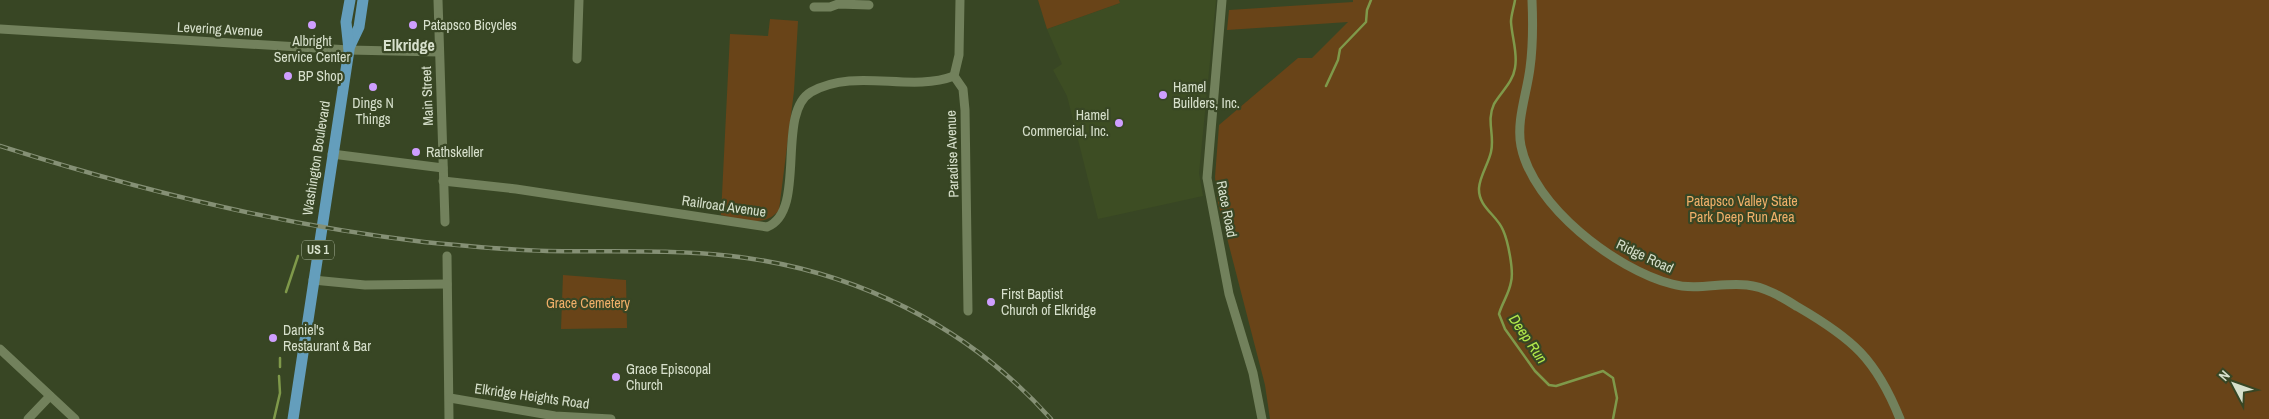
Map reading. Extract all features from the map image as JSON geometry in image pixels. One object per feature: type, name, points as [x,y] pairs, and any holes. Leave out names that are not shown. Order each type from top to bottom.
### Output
[{"type":"main road","name":"Washington Boulevard","points":[[349,50],[346,22],[350,0]]},
{"type":"main road","name":"Washington Boulevard","points":[[293,419],[349,50],[359,27],[363,0]]},
{"type":"street","name":"Main Street","points":[[438,0],[445,222]]},
{"type":"street","points":[[577,59],[579,0]]},
{"type":"street","points":[[954,76],[959,56],[960,0]]},
{"type":"street","name":"Race Road","points":[[1222,0],[1207,178],[1229,294],[1253,373],[1262,419]]},
{"type":"street","name":"Ridge Road","points":[[1532,0],[1532,46],[1522,110],[1521,140],[1531,174],[1550,200],[1588,240],[1607,254],[1648,276],[1685,286],[1739,285],[1756,287],[1775,294],[1826,324],[1846,337],[1868,360],[1886,388],[1900,419]]},
{"type":"street","points":[[814,7],[830,7],[838,2],[869,5]]},
{"type":"street","name":"Levering Avenue","points":[[0,29],[349,50],[440,52]]},
{"type":"street","name":"Railroad Avenue","points":[[443,181],[508,188],[767,228],[778,222],[786,208],[796,116],[801,101],[807,95],[824,87],[850,81],[926,82],[954,76]]},
{"type":"street","name":"Paradise Avenue","points":[[954,76],[963,89],[965,110],[968,311]]},
{"type":"street","points":[[332,154],[443,168]]},
{"type":"street","points":[[447,256],[449,419]]},
{"type":"street","points":[[313,280],[365,285],[447,284]]},
{"type":"street","points":[[0,349],[75,419]]},
{"type":"street","points":[[28,419],[50,396]]},
{"type":"street","name":"Elkridge Heights Road","points":[[450,398],[555,416],[611,419]]},
{"type":"shaded area","points":[[1119,0],[1216,0],[1199,173],[1203,196],[1098,219],[1067,96],[1053,70],[1062,64],[1047,29],[1120,3]]},
{"type":"green space","points":[[1038,0],[1119,0],[1120,3],[1047,29]]},
{"type":"green space","name":"Patapsco Valley State Park Deep Run Area","points":[[1353,0],[2269,0],[2269,419],[1270,419],[1265,385],[1218,203],[1215,177],[1219,125],[1298,58],[1312,58],[1348,22],[1227,30],[1229,10],[1353,2]]},
{"type":"green space","points":[[770,19],[798,21],[794,91],[779,210],[773,216],[766,219],[752,221],[721,215],[730,34],[768,36]]},
{"type":"green space","name":"Grace Cemetery","points":[[563,275],[626,280],[627,328],[561,329]]},
{"type":"waterway","points":[[1326,86],[1338,60],[1340,49],[1366,22],[1367,10],[1371,0]]},
{"type":"waterway","name":"Deep Run","points":[[1515,0],[1511,17],[1515,68],[1512,78],[1492,110],[1492,146],[1479,188],[1481,200],[1503,230],[1510,256],[1512,277],[1509,291],[1499,314],[1505,329],[1535,371],[1549,385],[1556,386],[1603,371],[1613,378],[1617,398],[1613,419]]},
{"type":"waterway","points":[[286,292],[298,256]]},
{"type":"waterway","points":[[280,358],[280,367]]},
{"type":"waterway","points":[[274,419],[280,393],[279,376]]},
{"type":"railway","points":[[0,146],[104,177],[210,204],[263,216],[370,235],[516,250],[708,254],[777,263],[822,274],[865,289],[906,308],[946,330],[983,356],[1019,386],[1051,419]]},
{"type":"place","name":"Albright Service Center","points":[[312,25]]},
{"type":"place","name":"Patapsco Bicycles","points":[[413,25]]},
{"type":"place","name":"BP Shop","points":[[288,76]]},
{"type":"place","name":"Dings N Things","points":[[373,87]]},
{"type":"place","name":"Hamel Builders, Inc.","points":[[1163,95]]},
{"type":"place","name":"Hamel Commercial, Inc.","points":[[1119,123]]},
{"type":"place","name":"Rathskeller","points":[[416,152]]},
{"type":"place","name":"First Baptist Church of Elkridge","points":[[991,302]]},
{"type":"place","name":"Daniel's Restaurant & Bar","points":[[273,338]]},
{"type":"place","name":"Grace Episcopal Church","points":[[616,377]]},
{"type":"district","name":"Elkridge","points":[[409,45]]}]
